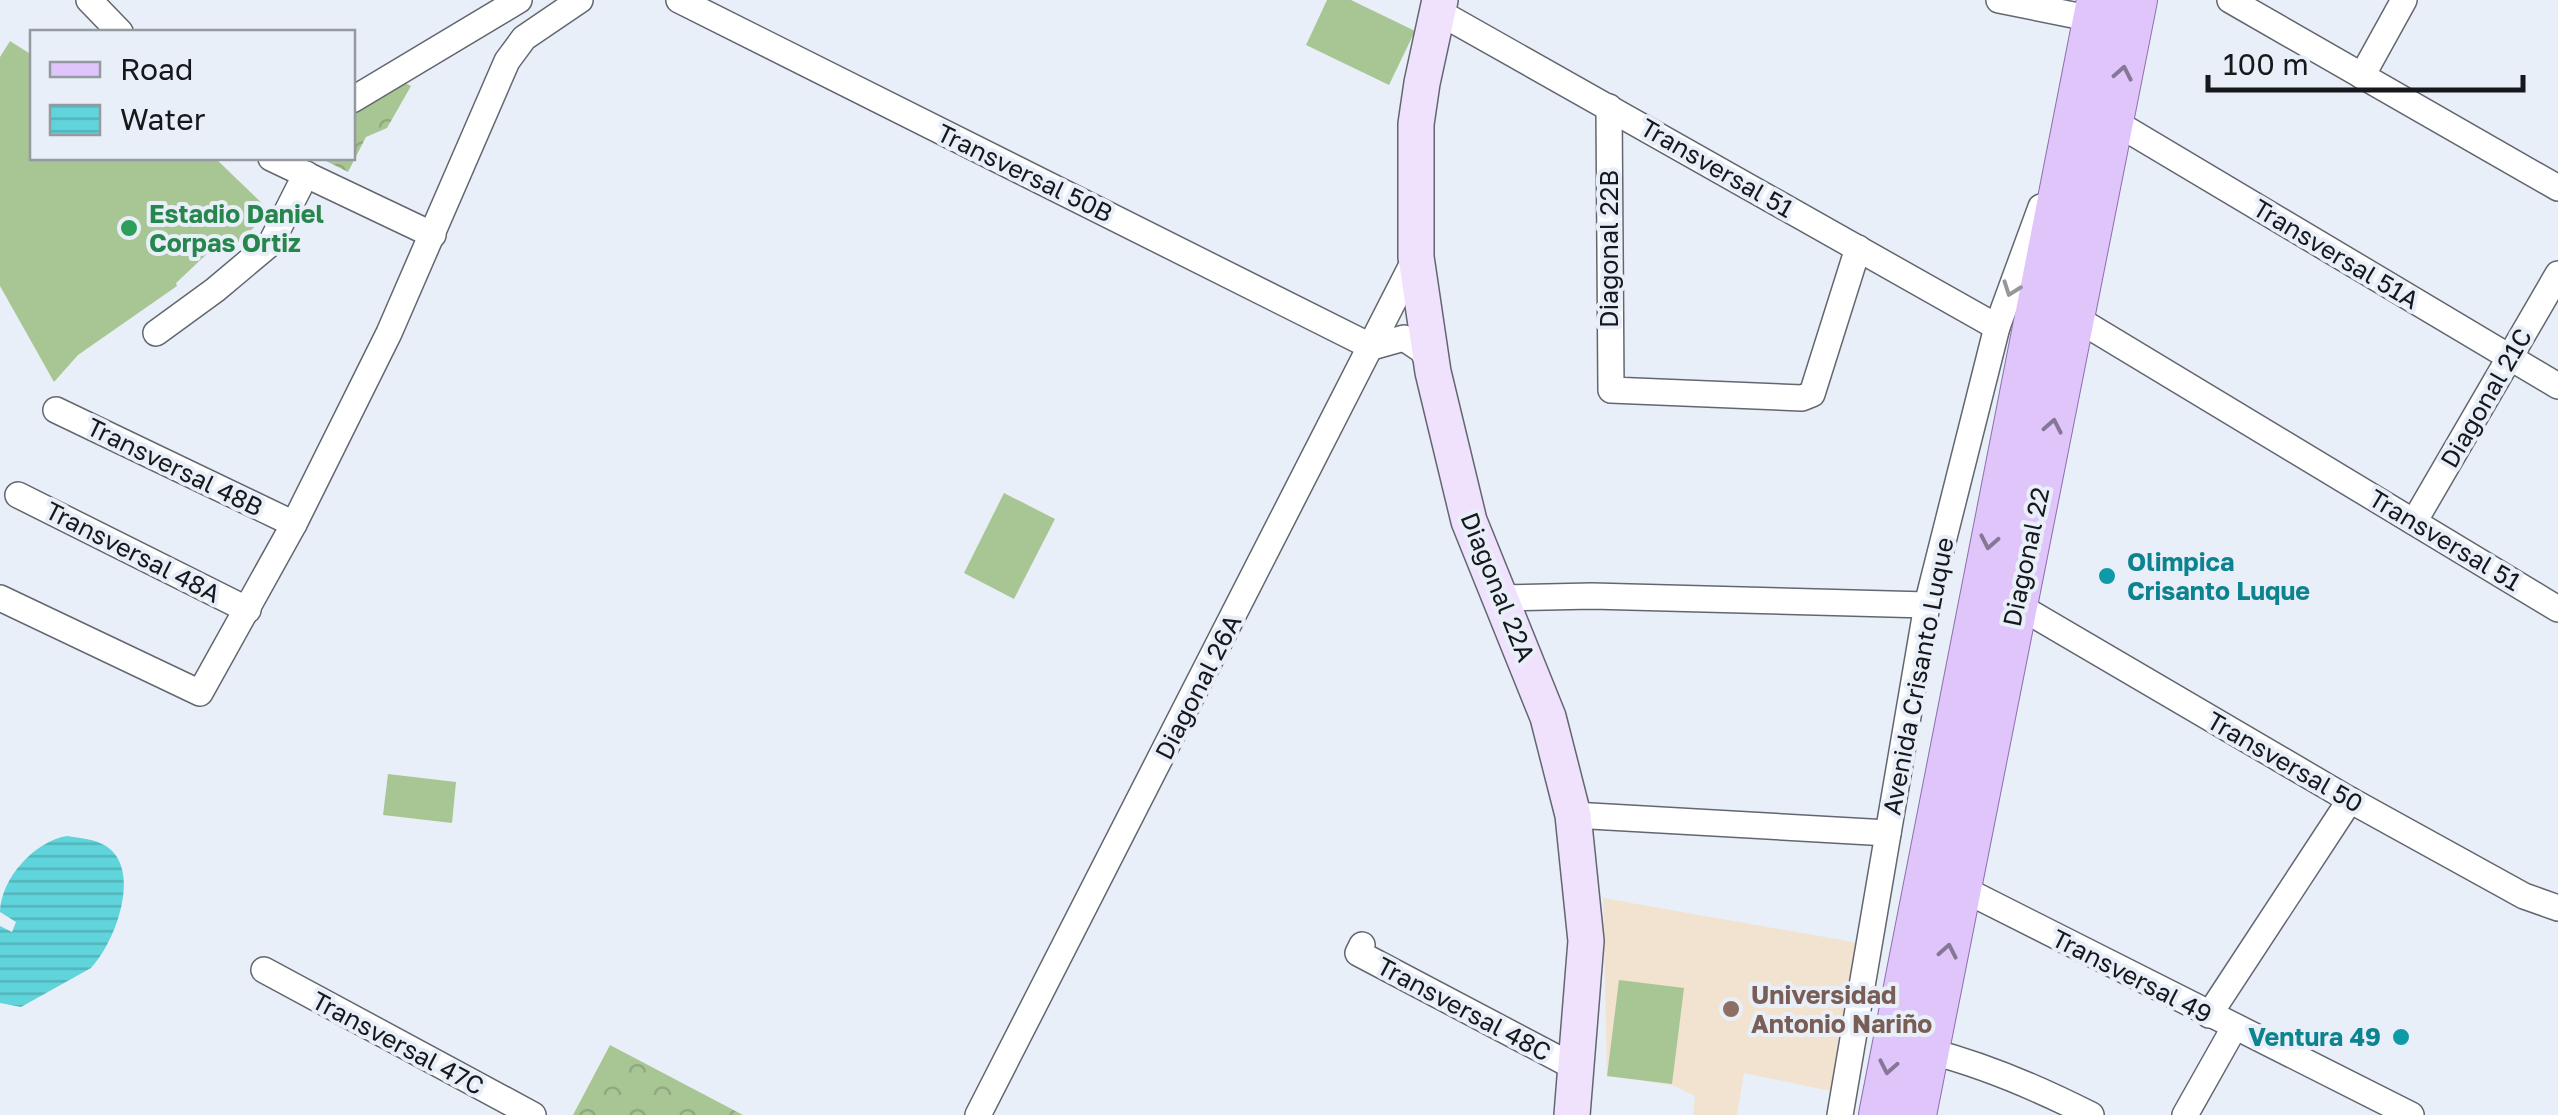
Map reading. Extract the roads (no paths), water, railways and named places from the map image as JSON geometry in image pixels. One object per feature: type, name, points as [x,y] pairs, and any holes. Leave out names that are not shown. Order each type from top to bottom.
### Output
[{"type":"main road","name":"Diagonal 22","points":[[1916,1115],[2137,0]]},
{"type":"main road","name":"Diagonal 22","points":[[1879,1115],[2095,10]]},
{"type":"street","points":[[88,0],[118,30]]},
{"type":"street","points":[[355,98],[520,0]]},
{"type":"street","points":[[0,598],[200,693],[294,524],[434,235],[507,61],[524,38],[580,0]]},
{"type":"street","name":"Transversal 50B","points":[[679,0],[1372,347]]},
{"type":"street","points":[[1999,0],[2095,10]]},
{"type":"street","points":[[2230,0],[2558,188]]},
{"type":"street","points":[[2362,76],[2404,0]]},
{"type":"street","name":"Transversal 51","points":[[1438,6],[1998,327]]},
{"type":"street","name":"Diagonal 22A","points":[[1438,6],[1416,124],[1416,257],[1433,372],[1469,521],[1548,717],[1573,815],[1586,941],[1572,1115]]},
{"type":"street","name":"Diagonal 22B","points":[[1609,107],[1611,390],[1802,398],[1812,394],[1858,248]]},
{"type":"street","name":"Transversal 51A","points":[[2113,121],[2558,386]]},
{"type":"street","name":"Avenida Crisanto Luque","points":[[1840,1115],[1927,605],[1998,327],[2069,132]]},
{"type":"street","points":[[275,160],[434,235]]},
{"type":"street","points":[[156,333],[271,243],[306,174]]},
{"type":"street","name":"Diagonal 26A","points":[[978,1115],[1416,257]]},
{"type":"street","name":"Diagonal 21C","points":[[2414,522],[2558,274]]},
{"type":"street","name":"Transversal 51","points":[[2074,317],[2558,609]]},
{"type":"street","points":[[1372,347],[1404,338],[1422,350],[1433,372]]},
{"type":"street","name":"Transversal 48B","points":[[56,410],[294,524]]},
{"type":"street","name":"Transversal 48A","points":[[18,495],[248,610]]},
{"type":"street","points":[[1501,598],[1592,596],[1927,605]]},
{"type":"street","name":"Transversal 50","points":[[2017,605],[2350,800],[2524,896],[2558,908]]},
{"type":"street","points":[[2209,1015],[2350,800]]},
{"type":"street","points":[[1573,815],[1888,833]]},
{"type":"street","name":"Transversal 49","points":[[1961,888],[2411,1115]]},
{"type":"street","name":"Transversal 48C","points":[[1362,945],[1358,954],[1578,1069]]},
{"type":"street","name":"Transversal 47C","points":[[264,970],[533,1115]]},
{"type":"street","points":[[2185,1115],[2234,1028]]},
{"type":"street","points":[[1928,1051],[1982,1064],[2024,1080],[2092,1115]]},
{"type":"water","points":[[67,836],[102,844],[117,857],[124,889],[116,925],[91,968],[21,1007],[0,1003],[0,926],[12,932],[16,922],[0,912],[6,886],[32,853]]},
{"type":"place","name":"Estadio Daniel Corpas Ortiz","points":[[129,228]]},
{"type":"place","name":"Olimpica Crisanto Luque","points":[[2107,576]]},
{"type":"place","name":"Universidad Antonio Nariño","points":[[1731,1009]]},
{"type":"place","name":"Ventura 49","points":[[2401,1037]]}]
